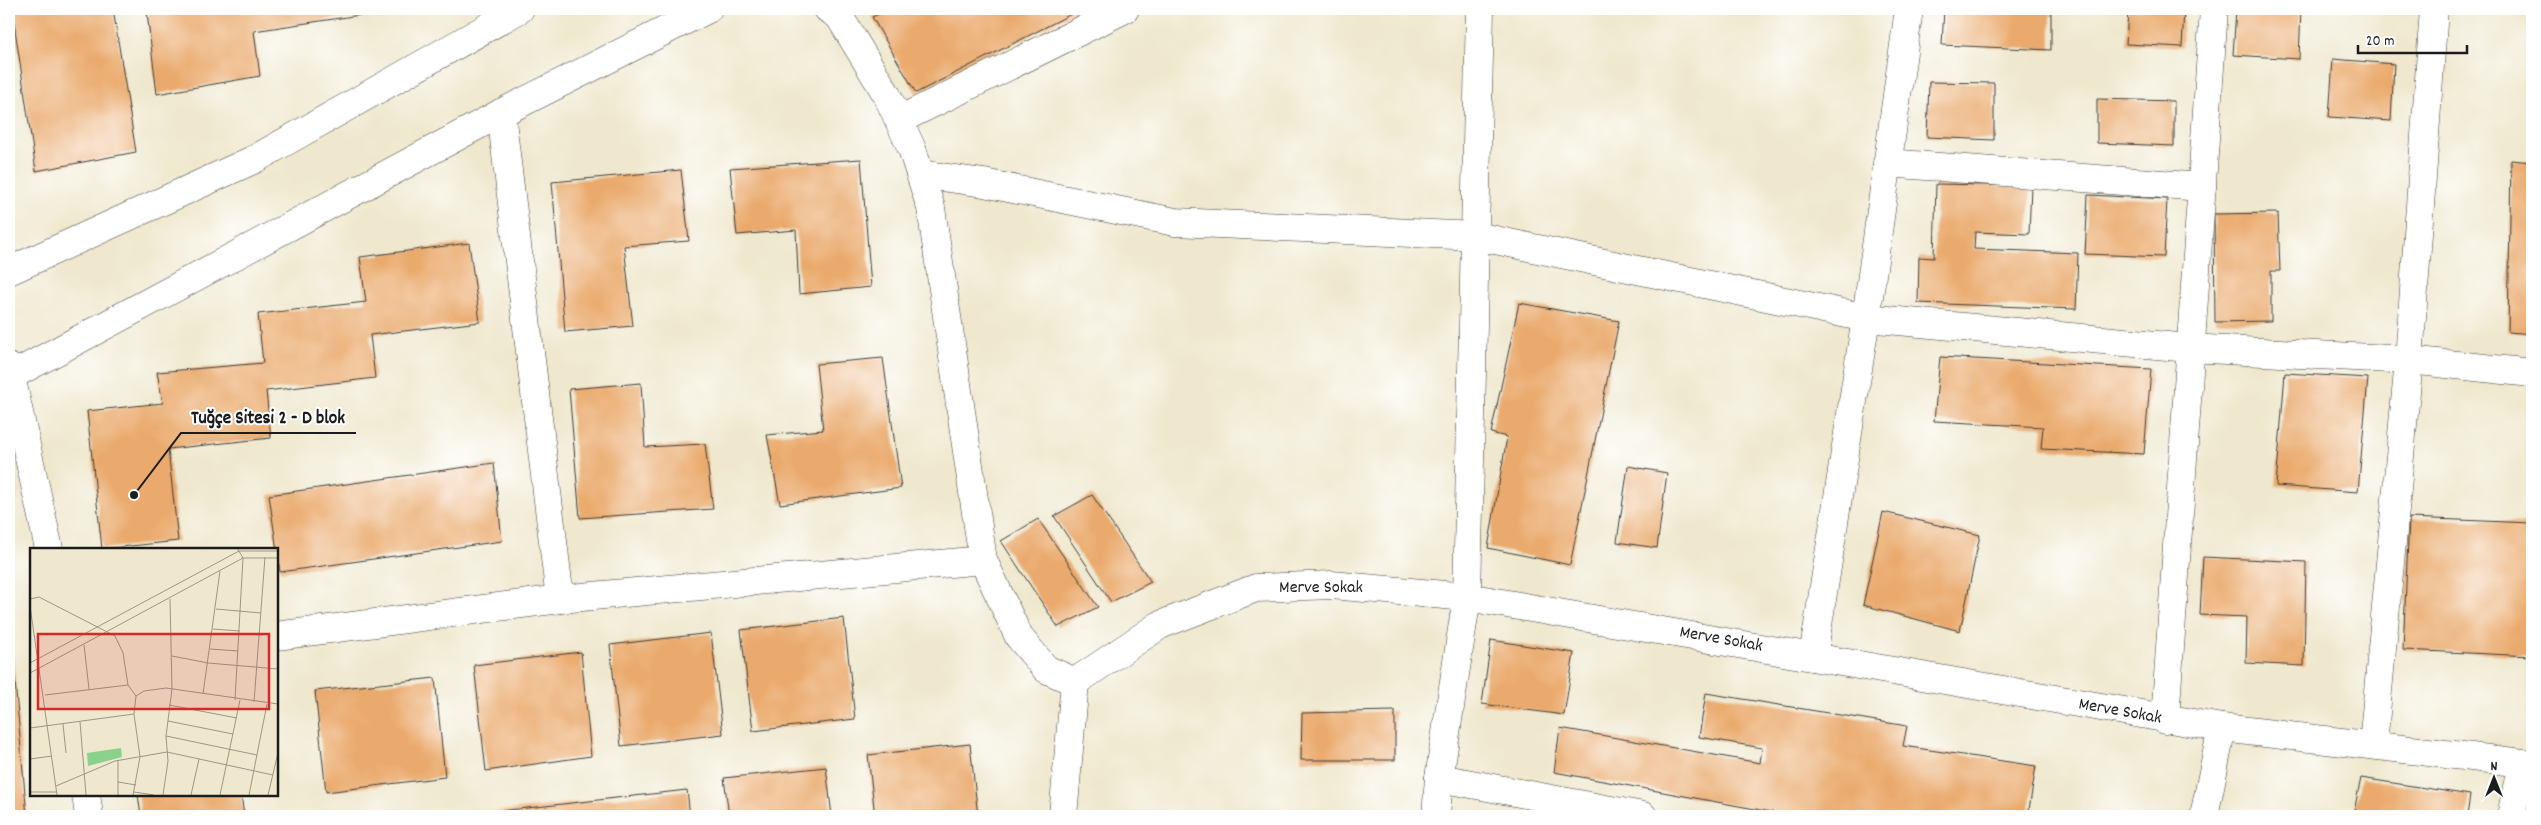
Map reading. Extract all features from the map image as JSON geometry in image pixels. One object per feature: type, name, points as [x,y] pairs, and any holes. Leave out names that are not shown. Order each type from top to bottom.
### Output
[{"type":"street","points":[[9,271],[255,159],[520,9]]},
{"type":"street","points":[[49,548],[10,373],[501,113],[708,9]]},
{"type":"street","points":[[828,9],[839,16],[861,49],[898,120],[920,174],[931,208],[983,560],[1019,637],[1046,670],[1075,682],[1063,816]]},
{"type":"street","points":[[898,120],[1125,9]]},
{"type":"street","points":[[1436,816],[1439,778],[1467,598],[1480,9]]},
{"type":"street","points":[[1813,657],[1866,318],[1909,9]]},
{"type":"street","points":[[2165,720],[2214,9]]},
{"type":"street","points":[[2373,744],[2409,360],[2434,9]]},
{"type":"street","points":[[501,113],[560,599]]},
{"type":"street","points":[[1888,163],[2202,187]]},
{"type":"street","points":[[920,174],[984,183],[1175,222],[1476,236],[1866,318],[2190,348],[2409,360],[2532,373]]},
{"type":"street","points":[[278,636],[560,599],[983,560]]},
{"type":"street","name":"Merve Sokak","points":[[1075,682],[1160,625],[1256,588],[1332,585],[1467,598],[2165,720],[2373,744],[2529,767]]},
{"type":"street","points":[[2204,816],[2222,728]]},
{"type":"street","points":[[2511,816],[2529,767]]},
{"type":"street","points":[[1439,778],[1643,816]]},
{"type":"street","points":[[86,795],[89,816]]},
{"type":"building","points":[[12,9],[113,9],[136,152],[36,171]]},
{"type":"building","points":[[171,9],[359,9],[360,15],[254,31],[260,76],[157,94],[147,13]]},
{"type":"building","points":[[890,9],[1081,9],[916,93],[872,17]]},
{"type":"building","points":[[1944,9],[2051,9],[2051,50],[1942,45]]},
{"type":"building","points":[[2128,9],[2184,9],[2182,47],[2126,44]]},
{"type":"building","points":[[2236,9],[2301,9],[2299,59],[2233,55]]},
{"type":"building","points":[[2333,59],[2394,64],[2391,121],[2329,117]]},
{"type":"building","points":[[1929,82],[1994,83],[1994,140],[1927,137]]},
{"type":"building","points":[[2097,99],[2174,101],[2174,146],[2097,143]]},
{"type":"building","points":[[861,159],[871,287],[799,294],[796,230],[737,235],[730,168]]},
{"type":"building","points":[[2511,160],[2532,162],[2532,334],[2508,332]]},
{"type":"building","points":[[681,170],[689,241],[624,246],[633,326],[565,332],[552,182]]},
{"type":"building","points":[[1936,184],[2031,186],[2029,234],[1975,232],[1974,249],[2078,253],[2076,309],[1918,303],[1919,257],[1934,258]]},
{"type":"building","points":[[2088,195],[2167,199],[2164,257],[2085,254]]},
{"type":"building","points":[[2278,213],[2280,271],[2271,271],[2271,321],[2215,322],[2214,214]]},
{"type":"building","points":[[469,243],[480,322],[370,335],[375,378],[266,391],[271,438],[168,449],[178,541],[102,548],[87,411],[163,403],[157,372],[263,363],[258,314],[366,302],[360,257]]},
{"type":"building","points":[[1519,303],[1619,321],[1570,565],[1488,548],[1507,437],[1491,433]]},
{"type":"building","points":[[1940,357],[2151,369],[2144,454],[2041,449],[2043,427],[1934,421]]},
{"type":"building","points":[[883,358],[901,488],[780,504],[767,435],[823,430],[816,364]]},
{"type":"building","points":[[2285,373],[2368,378],[2358,492],[2276,486]]},
{"type":"building","points":[[641,383],[645,447],[705,444],[713,509],[580,518],[569,389]]},
{"type":"building","points":[[494,463],[502,541],[280,572],[269,495]]},
{"type":"building","points":[[1628,466],[1667,473],[1657,548],[1617,542]]},
{"type":"building","points":[[1092,495],[1151,582],[1111,602],[1054,516]]},
{"type":"building","points":[[1883,512],[1980,535],[1960,631],[1863,605]]},
{"type":"building","points":[[2409,518],[2532,523],[2532,656],[2403,650]]},
{"type":"building","points":[[1038,519],[1098,607],[1058,627],[1001,541]]},
{"type":"building","points":[[2203,557],[2306,562],[2304,666],[2246,663],[2247,617],[2200,615]]},
{"type":"building","points":[[844,618],[855,719],[753,731],[741,630]]},
{"type":"building","points":[[711,633],[723,734],[621,746],[610,645]]},
{"type":"building","points":[[1491,640],[1574,653],[1564,715],[1482,704]]},
{"type":"building","points":[[581,652],[591,756],[486,771],[474,665]]},
{"type":"building","points":[[9,659],[13,659],[27,816],[9,816]]},
{"type":"building","points":[[435,678],[445,777],[326,792],[315,691]]},
{"type":"building","points":[[1706,693],[1907,726],[1903,746],[2036,766],[2028,816],[1793,816],[1554,772],[1560,728],[1760,763],[1762,748],[1699,737]]},
{"type":"building","points":[[1395,711],[1395,760],[1301,760],[1302,713]]},
{"type":"building","points":[[970,744],[978,816],[875,816],[868,755]]},
{"type":"building","points":[[826,767],[832,816],[729,816],[724,778]]},
{"type":"building","points":[[2361,778],[2470,795],[2467,816],[2353,816]]},
{"type":"building","points":[[687,790],[690,816],[465,816],[465,815]]},
{"type":"building","points":[[138,795],[241,795],[244,816],[141,816]]},
{"type":"place","name":"Tuğçe Sitesi 2 - D blok","points":[[134,495]]}]
